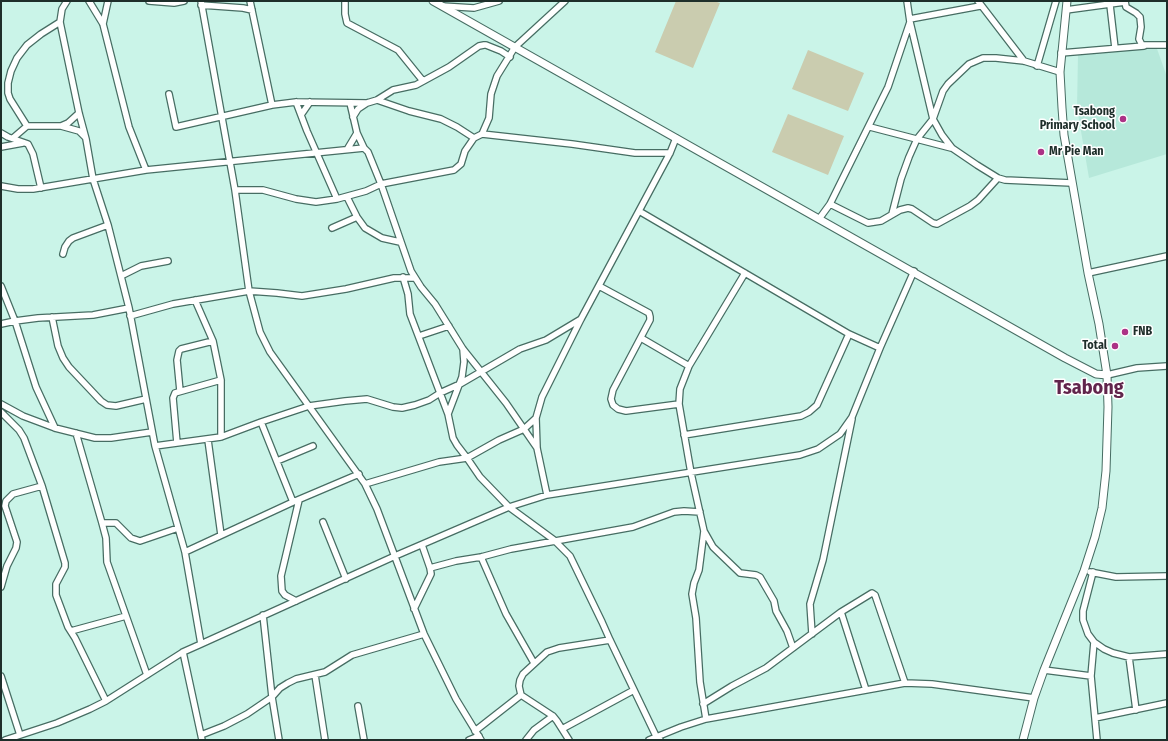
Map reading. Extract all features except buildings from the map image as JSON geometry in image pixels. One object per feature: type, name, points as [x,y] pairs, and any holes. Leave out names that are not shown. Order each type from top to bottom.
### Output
[{"type":"main road","points":[[433,1],[1083,368],[1096,374],[1107,374]]},
{"type":"main road","points":[[1023,740],[1034,698],[1084,571],[1098,528],[1104,489],[1108,407],[1107,374],[1064,135],[1060,72],[1067,1]]},
{"type":"street","points":[[67,1],[62,9],[60,22],[86,139],[93,179],[108,225],[129,308],[155,446],[185,552],[201,644]]},
{"type":"street","points":[[90,1],[103,24],[129,127],[146,170]]},
{"type":"street","points":[[103,24],[108,1]]},
{"type":"street","points":[[149,1],[174,3],[184,1]]},
{"type":"street","points":[[250,1],[272,105]]},
{"type":"street","points":[[345,1],[347,23],[398,50],[422,81]]},
{"type":"street","points":[[441,6],[474,8],[499,1]]},
{"type":"street","points":[[482,134],[489,118],[493,85],[515,47],[565,1]]},
{"type":"street","points":[[907,1],[910,21],[933,119],[942,135],[952,148],[977,166],[998,178],[1005,180],[1072,183]]},
{"type":"street","points":[[1037,66],[1056,1]]},
{"type":"street","points":[[1066,10],[1125,2],[1127,8],[1140,17],[1141,27],[1139,39],[1144,46]]},
{"type":"street","points":[[252,10],[201,3],[235,190],[249,291],[260,332],[270,352],[365,484],[377,509],[424,634],[445,679],[478,736]]},
{"type":"street","points":[[910,21],[979,4],[1024,61]]},
{"type":"street","points":[[1110,5],[1115,48]]},
{"type":"street","points":[[819,219],[830,204],[870,127],[888,87],[910,21]]},
{"type":"street","points":[[27,126],[10,99],[8,83],[11,71],[17,58],[27,45],[60,22]]},
{"type":"street","points":[[169,94],[176,127],[222,118],[272,105],[296,102],[367,103],[377,100],[393,90],[416,85],[481,45],[486,44],[510,57]]},
{"type":"street","points":[[1061,53],[1167,45]]},
{"type":"street","points":[[892,214],[901,179],[917,138],[933,119],[943,91],[948,84],[969,64],[983,58],[996,58],[1024,61],[1060,72]]},
{"type":"street","points":[[377,100],[441,120],[457,127],[474,138]]},
{"type":"street","points":[[296,102],[316,153],[337,199]]},
{"type":"street","points":[[301,115],[310,102]]},
{"type":"street","points":[[350,103],[357,133],[364,148],[368,152],[381,184],[406,260],[415,278],[435,304],[463,349],[506,403],[537,448]]},
{"type":"street","points":[[353,117],[358,109],[367,103]]},
{"type":"street","points":[[61,126],[79,113]]},
{"type":"street","points":[[13,138],[27,126],[61,126],[79,131],[86,139]]},
{"type":"street","points":[[870,127],[952,148]]},
{"type":"street","points":[[1,133],[28,144],[33,154],[41,188]]},
{"type":"street","points":[[348,148],[357,133]]},
{"type":"street","points":[[235,190],[263,190],[296,199],[316,202],[347,197],[381,184],[454,170],[461,164],[465,151],[474,138],[482,134],[635,153],[670,153]]},
{"type":"street","points":[[547,496],[537,448],[536,418],[542,397],[581,319],[670,153],[676,138]]},
{"type":"street","points":[[1,147],[26,142]]},
{"type":"street","points":[[1,186],[18,190],[41,188],[146,170],[316,153],[348,148],[364,148]]},
{"type":"street","points":[[830,204],[868,223],[881,221],[900,210],[908,208],[937,224],[978,200],[998,178]]},
{"type":"street","points":[[347,197],[357,217],[365,228],[382,238],[400,242]]},
{"type":"street","points":[[639,211],[849,334],[880,348]]},
{"type":"street","points":[[332,228],[357,217]]},
{"type":"street","points":[[63,254],[69,241],[73,238],[108,225]]},
{"type":"street","points":[[1088,273],[1167,256]]},
{"type":"street","points":[[121,276],[141,266],[168,261]]},
{"type":"street","points":[[812,634],[810,604],[823,560],[845,458],[852,417],[880,348],[914,272]]},
{"type":"street","points":[[745,273],[689,366],[680,389],[679,404],[691,473],[704,531],[713,547],[740,574],[756,575],[760,577],[774,601],[776,610],[787,630],[793,648]]},
{"type":"street","points":[[403,277],[410,314],[448,414],[453,438],[480,477],[509,507],[554,540],[573,561],[658,738]]},
{"type":"street","points":[[130,316],[173,304],[249,291],[302,296],[394,278],[415,278]]},
{"type":"street","points":[[1,286],[15,321],[36,388],[55,428]]},
{"type":"street","points":[[599,286],[649,314],[650,320],[613,390],[611,399],[614,405],[618,409],[626,410],[679,404]]},
{"type":"street","points":[[195,300],[213,341],[221,380],[221,437]]},
{"type":"street","points":[[1,324],[52,317],[93,315],[129,308]]},
{"type":"street","points":[[52,317],[58,346],[63,358],[69,367],[101,401],[116,406],[146,399]]},
{"type":"street","points":[[155,446],[208,440],[221,437],[309,406],[360,398],[402,408],[429,400],[482,372],[520,349],[546,340],[581,319]]},
{"type":"street","points":[[418,336],[449,326]]},
{"type":"street","points":[[684,435],[801,416],[809,412],[817,405],[849,334]]},
{"type":"street","points":[[641,338],[689,366]]},
{"type":"street","points":[[180,391],[177,360],[179,350],[181,348],[213,341]]},
{"type":"street","points":[[448,414],[460,384],[464,368],[463,349]]},
{"type":"street","points":[[1107,374],[1137,368],[1167,366]]},
{"type":"street","points":[[177,443],[173,398],[175,393],[221,380]]},
{"type":"street","points":[[1,404],[23,416],[76,434],[103,439],[152,432]]},
{"type":"street","points":[[1,412],[19,430],[24,438],[42,486],[65,563],[65,567],[56,584],[56,595],[63,617],[106,701]]},
{"type":"street","points":[[5,740],[75,716],[106,701],[184,652],[395,556],[509,507],[547,496],[800,455],[811,452],[828,443],[840,434],[852,417]]},
{"type":"street","points":[[365,484],[439,462],[467,458],[499,440],[524,429],[536,418]]},
{"type":"street","points":[[260,422],[276,461],[296,501],[281,576],[282,590],[285,595],[296,601]]},
{"type":"street","points":[[76,434],[106,538],[107,562],[147,675]]},
{"type":"street","points":[[208,440],[221,535]]},
{"type":"street","points":[[276,461],[313,446]]},
{"type":"street","points":[[185,552],[359,474]]},
{"type":"street","points":[[1,587],[7,566],[16,548],[17,542],[5,506],[6,501],[13,494],[42,486]]},
{"type":"street","points":[[430,568],[456,560],[554,540],[592,535],[633,527],[674,512],[700,512]]},
{"type":"street","points":[[323,522],[346,579]]},
{"type":"street","points":[[102,523],[116,523],[131,538],[140,541],[178,528]]},
{"type":"street","points":[[704,531],[699,570],[692,594],[703,704],[706,719]]},
{"type":"street","points":[[414,609],[430,578],[430,568],[422,544]]},
{"type":"street","points":[[481,556],[506,614],[534,663]]},
{"type":"street","points":[[1084,571],[1116,576],[1167,576]]},
{"type":"street","points":[[1093,572],[1083,611],[1083,620],[1088,634],[1094,642],[1112,653],[1129,657],[1167,654]]},
{"type":"street","points":[[703,704],[732,686],[766,668],[841,612],[874,593],[905,683]]},
{"type":"street","points":[[841,612],[866,690]]},
{"type":"street","points":[[264,615],[272,697],[279,740]]},
{"type":"street","points":[[71,631],[126,616]]},
{"type":"street","points":[[184,652],[201,737],[247,714],[272,697],[280,688],[296,679],[325,672],[352,655],[424,634]]},
{"type":"street","points":[[569,740],[553,716],[521,695],[519,686],[520,680],[523,674],[534,663],[553,649],[610,640]]},
{"type":"street","points":[[1094,642],[1090,676],[1097,740]]},
{"type":"street","points":[[1129,657],[1136,710]]},
{"type":"street","points":[[1044,670],[1090,676]]},
{"type":"street","points":[[314,675],[325,740]]},
{"type":"street","points":[[1,676],[20,735]]},
{"type":"street","points":[[649,740],[658,738],[706,719],[905,683],[932,684],[1034,698]]},
{"type":"street","points":[[562,728],[634,690]]},
{"type":"street","points":[[469,740],[478,736],[521,695]]},
{"type":"street","points":[[1095,718],[1167,703]]},
{"type":"street","points":[[358,706],[364,740]]},
{"type":"street","points":[[526,740],[534,730],[553,716]]},
{"type":"street","points":[[28,732],[28,740]]},
{"type":"shaded area","points":[[676,1],[714,1],[720,3],[693,68],[655,52]]},
{"type":"shaded area","name":"Tsabong Primary School","points":[[1156,46],[1167,77],[1167,154],[1089,178],[1077,108],[1078,54]]},
{"type":"shaded area","points":[[808,50],[864,73],[848,111],[792,89]]},
{"type":"shaded area","points":[[788,114],[844,136],[828,175],[772,152]]},
{"type":"place","name":"Tsabong Primary School","points":[[1123,119]]},
{"type":"place","name":"Mr Pie Man","points":[[1041,152]]},
{"type":"place","name":"FNB","points":[[1125,332]]},
{"type":"place","name":"Total","points":[[1115,346]]},
{"type":"district","name":"Tsabong","points":[[1089,388]]}]
